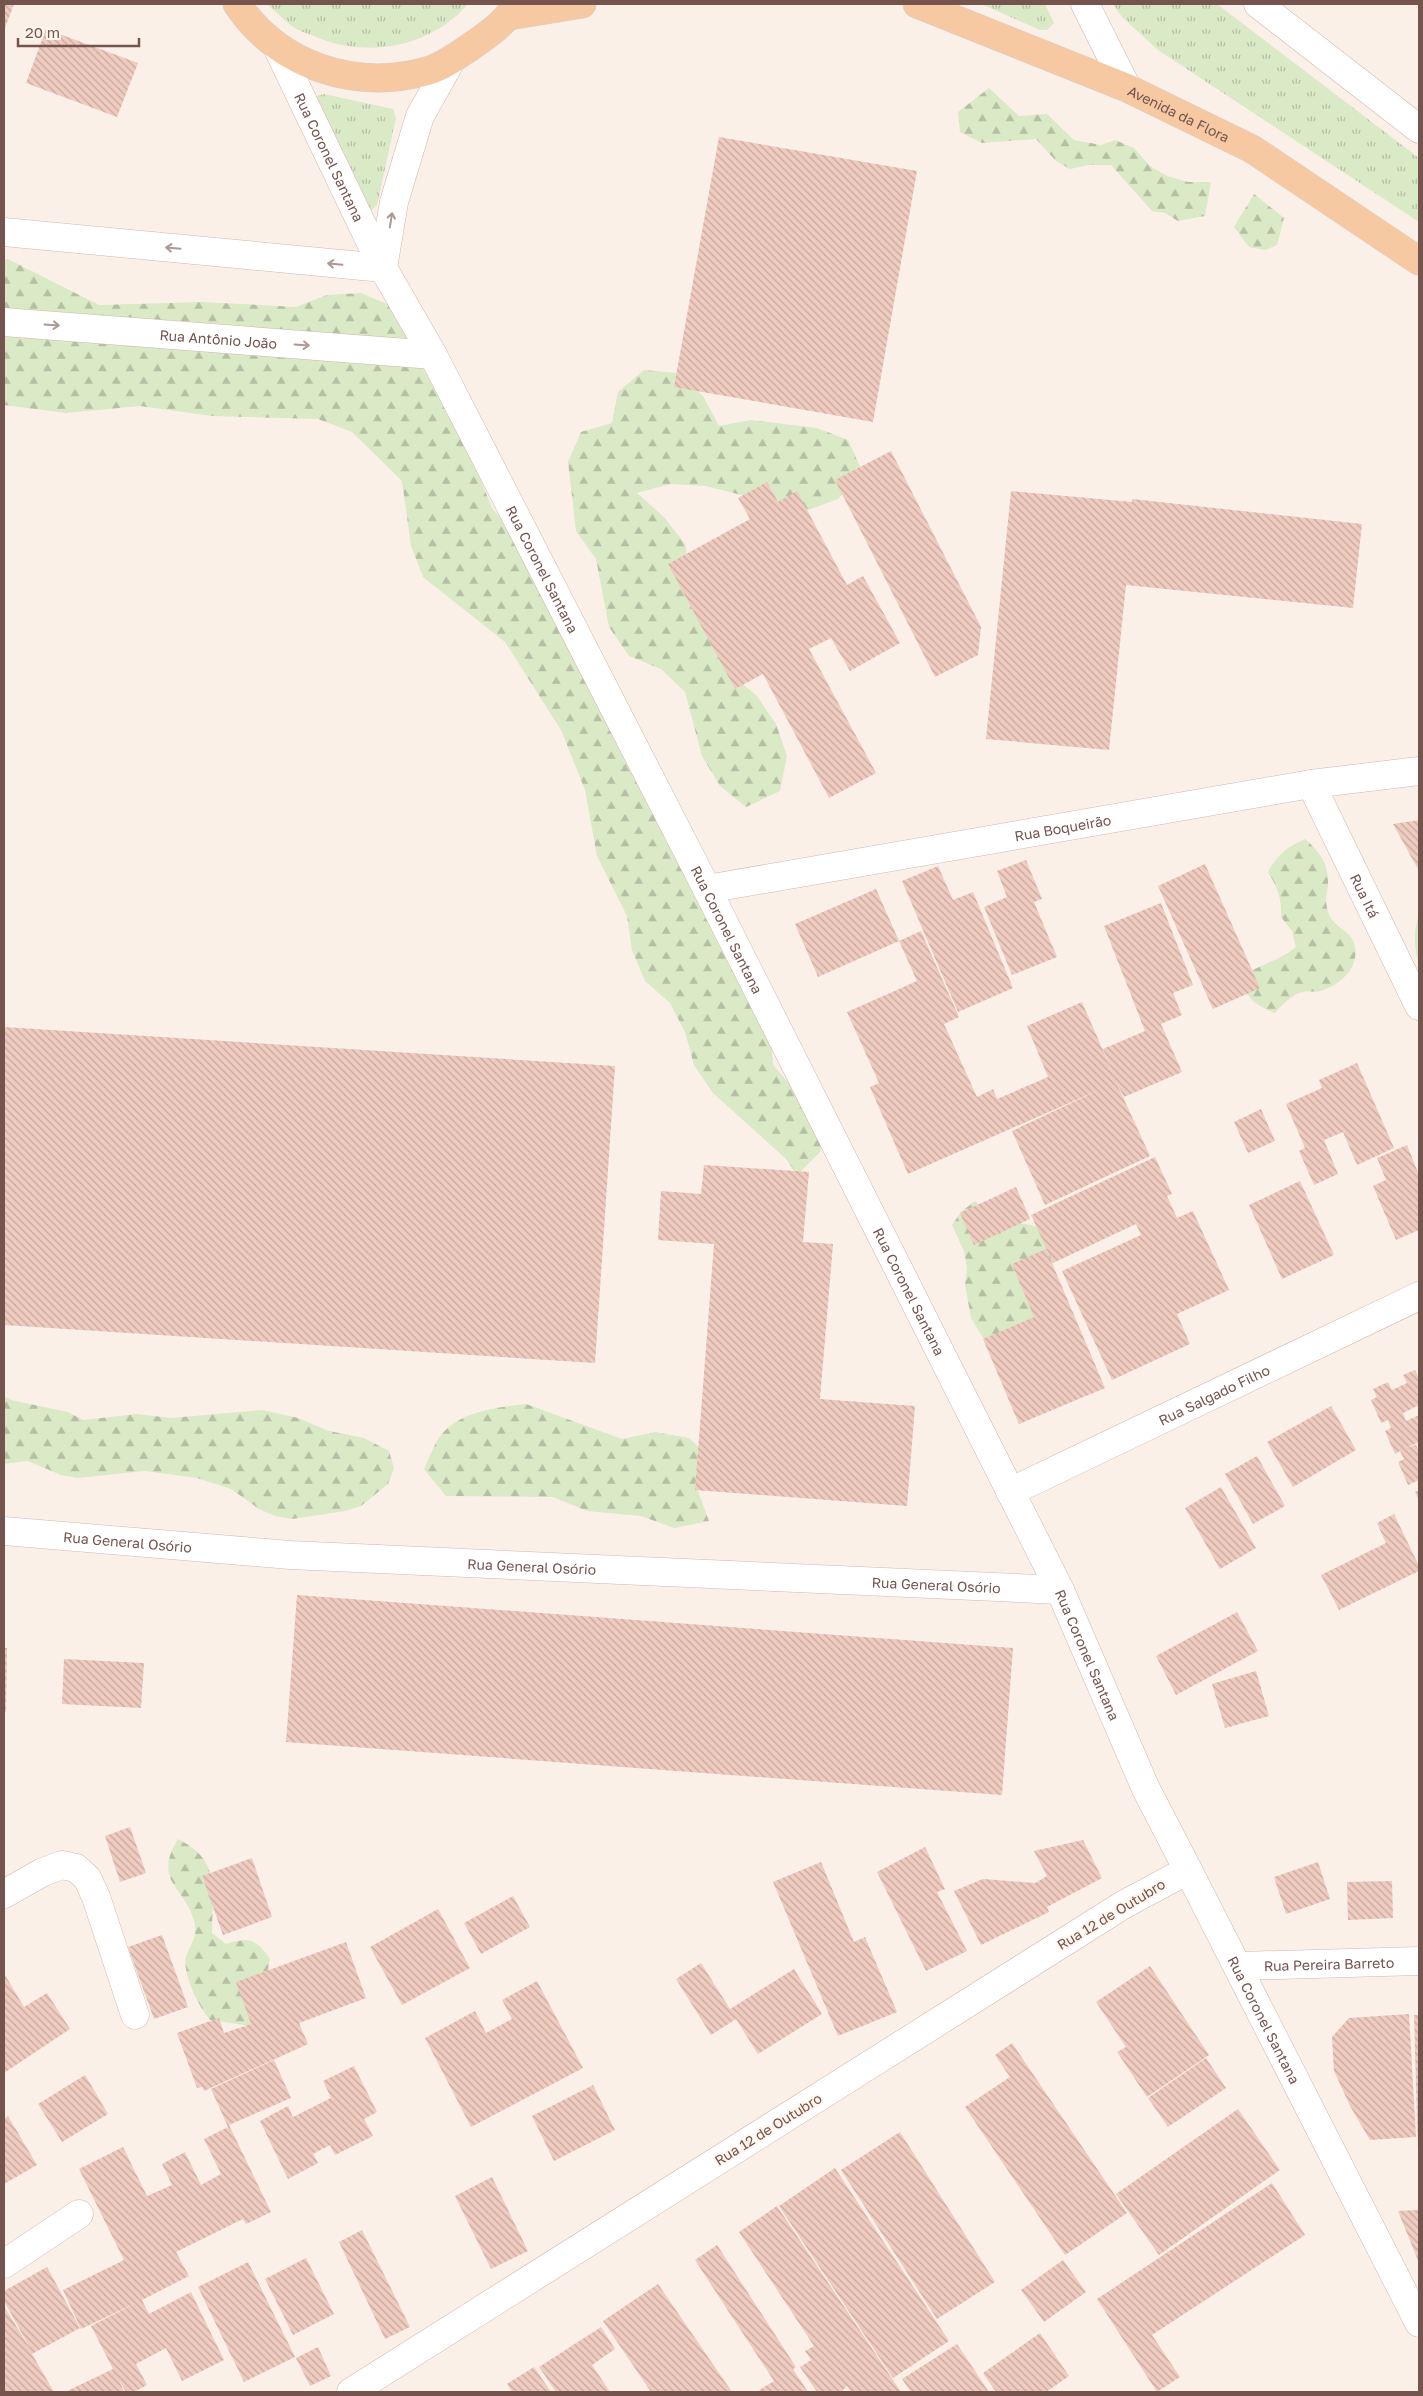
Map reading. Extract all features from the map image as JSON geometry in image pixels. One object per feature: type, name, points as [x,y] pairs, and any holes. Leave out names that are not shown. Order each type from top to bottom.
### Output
[{"type":"main road","points":[[237,4],[248,20],[277,47],[326,71],[380,80],[428,71],[452,60],[482,40],[513,10],[582,4]]},
{"type":"main road","name":"Avenida da Flora","points":[[917,4],[1127,88],[1252,149],[1419,261]]},
{"type":"main road","points":[[1085,4],[1127,88]]},
{"type":"main road","points":[[1258,4],[1419,129]]},
{"type":"main road","name":"Rua Coronel Santana","points":[[277,47],[383,268],[433,355],[706,889],[1060,1590],[1146,1789],[1419,2323]]},
{"type":"main road","points":[[4,232],[383,268],[394,202],[420,116],[452,60]]},
{"type":"main road","name":"Rua Antônio João","points":[[4,322],[433,355]]},
{"type":"main road","name":"Rua Boqueirão","points":[[706,889],[1312,784],[1419,771]]},
{"type":"main road","name":"Rua Itá","points":[[1312,784],[1419,1006]]},
{"type":"main road","name":"Rua Salgado Filho","points":[[1010,1492],[1419,1296]]},
{"type":"main road","name":"Rua General Osório","points":[[4,1530],[290,1555],[1060,1590]]},
{"type":"main road","points":[[4,1894],[43,1872],[62,1865],[76,1868],[87,1878],[96,1897],[135,2015]]},
{"type":"main road","name":"Rua 12 de Outubro","points":[[350,2392],[1123,1905],[1188,1870]]},
{"type":"main road","name":"Rua Pereira Barreto","points":[[1238,1966],[1419,1961]]},
{"type":"main road","points":[[4,2264],[79,2214]]},
{"type":"green space","points":[[267,4],[468,4],[453,19],[435,31],[416,40],[376,48],[334,43],[300,31]]},
{"type":"green space","points":[[981,4],[1045,4],[1054,23],[1047,30],[1040,30]]},
{"type":"green space","points":[[1113,4],[1217,4],[1419,158],[1419,222],[1158,50],[1122,17]]},
{"type":"green space","points":[[989,88],[1019,116],[1047,114],[1074,140],[1101,145],[1115,140],[1134,148],[1150,166],[1167,176],[1188,182],[1211,182],[1205,216],[1178,221],[1165,213],[1152,211],[1111,165],[1089,165],[1070,169],[1056,161],[1036,139],[982,143],[960,132],[958,112]]},
{"type":"green space","points":[[324,94],[393,109],[396,118],[377,205],[369,212],[314,97]]},
{"type":"green space","points":[[1254,194],[1284,218],[1277,245],[1265,250],[1249,247],[1234,227]]},
{"type":"green space","points":[[8,259],[99,305],[202,302],[296,307],[327,295],[361,293],[394,307],[441,382],[492,508],[535,560],[770,1030],[773,1065],[817,1116],[821,1151],[797,1175],[786,1159],[713,1093],[694,1065],[685,1032],[670,1003],[645,981],[632,950],[627,916],[597,856],[585,790],[561,730],[505,642],[423,577],[411,546],[402,481],[352,432],[318,419],[212,416],[140,406],[66,413],[4,405],[4,260]]},
{"type":"green space","points":[[644,370],[677,373],[703,396],[719,426],[751,420],[817,428],[848,440],[862,471],[838,499],[805,511],[706,486],[671,484],[637,493],[664,517],[685,544],[691,580],[729,673],[756,695],[776,724],[787,756],[780,791],[746,807],[720,786],[702,756],[685,692],[661,669],[629,656],[609,627],[596,559],[576,531],[568,462],[581,432],[612,423],[618,392]]},
{"type":"green space","points":[[1305,839],[1319,854],[1325,865],[1328,878],[1326,899],[1329,915],[1352,938],[1355,959],[1348,973],[1336,984],[1321,991],[1298,993],[1275,1013],[1253,1000],[1245,991],[1239,979],[1296,947],[1292,931],[1281,917],[1279,894],[1268,872],[1283,852]]},
{"type":"green space","points":[[1419,915],[1419,964],[1415,940]]},
{"type":"green space","points":[[975,1201],[1000,1225],[1019,1223],[1039,1229],[1045,1234],[1056,1250],[1035,1317],[990,1349],[971,1318],[965,1284],[967,1268],[964,1251],[952,1225],[961,1212]]},
{"type":"green space","points":[[4,1396],[11,1400],[68,1412],[83,1420],[137,1414],[171,1418],[262,1410],[298,1418],[329,1431],[364,1438],[389,1451],[394,1468],[388,1484],[361,1506],[345,1511],[292,1519],[275,1516],[259,1509],[231,1489],[197,1478],[145,1471],[77,1478],[61,1475],[28,1461],[4,1464]]},
{"type":"green space","points":[[526,1404],[622,1439],[655,1432],[689,1438],[715,1462],[695,1483],[709,1521],[674,1528],[641,1516],[587,1511],[553,1497],[446,1496],[424,1469],[437,1441],[445,1431],[454,1423],[477,1413]]},
{"type":"green space","points":[[178,1839],[202,1857],[212,1878],[212,1933],[226,1944],[247,1940],[252,1941],[261,1947],[270,1959],[257,2027],[210,2020],[201,2007],[188,1979],[186,1961],[194,1938],[195,1926],[190,1909],[169,1875],[168,1865],[171,1853]]},
{"type":"building","points":[[4,4],[14,4],[4,31]]},
{"type":"building","points":[[46,29],[138,63],[117,117],[26,83]]},
{"type":"building","points":[[719,137],[917,171],[873,422],[674,387]]},
{"type":"building","points":[[891,451],[981,627],[978,655],[935,677],[835,480]]},
{"type":"building","points":[[767,482],[778,502],[797,491],[847,585],[863,576],[900,643],[850,671],[831,638],[809,649],[876,773],[829,798],[763,674],[735,689],[668,564],[750,519],[738,498]]},
{"type":"building","points":[[1011,491],[1132,502],[1132,499],[1362,524],[1353,608],[1126,585],[1109,750],[986,739]]},
{"type":"building","points":[[1419,820],[1419,871],[1393,824]]},
{"type":"building","points":[[1026,860],[1042,899],[1034,902],[1057,957],[1012,975],[984,907],[1007,897],[997,871]]},
{"type":"building","points":[[1205,864],[1260,988],[1213,1009],[1158,886]]},
{"type":"building","points":[[938,866],[953,900],[973,892],[1013,988],[958,1012],[902,881]]},
{"type":"building","points":[[876,889],[899,941],[818,977],[795,924]]},
{"type":"building","points":[[1161,903],[1193,985],[1173,993],[1182,1015],[1161,1024],[1182,1072],[1124,1097],[1116,1082],[1150,1156],[1045,1205],[1012,1131],[1101,1089],[908,1174],[870,1087],[879,1083],[847,1012],[917,981],[899,941],[921,931],[959,1017],[944,1024],[977,1097],[993,1089],[997,1099],[1048,1077],[1027,1026],[1082,1002],[1115,1078],[1103,1049],[1145,1031],[1104,926]]},
{"type":"building","points":[[4,1027],[615,1066],[595,1363],[4,1325]]},
{"type":"building","points":[[1357,1063],[1394,1148],[1357,1165],[1343,1132],[1324,1140],[1338,1174],[1314,1185],[1299,1151],[1305,1148],[1286,1104],[1322,1088],[1319,1080]]},
{"type":"building","points":[[1261,1109],[1275,1141],[1248,1153],[1234,1122]]},
{"type":"building","points":[[1407,1145],[1419,1175],[1419,1230],[1396,1240],[1373,1186],[1386,1180],[1377,1158]]},
{"type":"building","points":[[1155,1157],[1172,1194],[1167,1196],[1177,1218],[1193,1211],[1229,1290],[1177,1314],[1190,1344],[1112,1380],[1062,1271],[1141,1235],[1136,1224],[1053,1263],[1031,1215]]},
{"type":"building","points":[[704,1165],[809,1172],[803,1242],[833,1244],[820,1399],[915,1406],[907,1506],[695,1490],[714,1244],[658,1240],[661,1191],[701,1194]]},
{"type":"building","points":[[1300,1181],[1334,1255],[1282,1279],[1249,1205]]},
{"type":"building","points":[[1016,1187],[1030,1219],[974,1245],[960,1213]]},
{"type":"building","points":[[1046,1249],[1105,1388],[1019,1424],[983,1339],[1034,1317],[1012,1264]]},
{"type":"building","points":[[1415,1370],[1419,1378],[1419,1405],[1403,1413],[1406,1421],[1419,1415],[1419,1442],[1406,1448],[1416,1445],[1419,1452],[1419,1480],[1408,1485],[1398,1462],[1404,1459],[1400,1451],[1395,1454],[1385,1431],[1391,1428],[1388,1420],[1381,1423],[1371,1400],[1377,1397],[1373,1389],[1388,1382],[1392,1390],[1407,1383],[1403,1375]]},
{"type":"building","points":[[1331,1406],[1356,1450],[1293,1487],[1267,1442]]},
{"type":"building","points":[[1257,1456],[1285,1506],[1253,1524],[1225,1474]]},
{"type":"building","points":[[1221,1487],[1256,1548],[1220,1569],[1185,1508]]},
{"type":"building","points":[[1419,1490],[1419,1501],[1415,1492]]},
{"type":"building","points":[[1394,1514],[1419,1566],[1419,1571],[1339,1610],[1321,1575],[1386,1543],[1377,1523]]},
{"type":"building","points":[[297,1595],[1013,1648],[1002,1795],[286,1742]]},
{"type":"building","points":[[1237,1612],[1258,1651],[1176,1695],[1156,1656]]},
{"type":"building","points":[[4,1648],[7,1648],[6,1712],[4,1712]]},
{"type":"building","points":[[64,1659],[144,1663],[141,1708],[62,1704]]},
{"type":"building","points":[[1256,1671],[1269,1716],[1225,1728],[1212,1684]]},
{"type":"building","points":[[130,1827],[146,1873],[120,1882],[105,1836]]},
{"type":"building","points":[[1083,1840],[1102,1878],[1047,1907],[1049,1912],[981,1945],[954,1891],[983,1879],[1035,1883],[1047,1876],[1034,1851]]},
{"type":"building","points":[[925,1847],[945,1889],[937,1892],[967,1951],[926,1971],[877,1872]]},
{"type":"building","points":[[252,1858],[272,1917],[223,1935],[202,1876]]},
{"type":"building","points":[[821,1862],[854,1942],[865,1937],[897,2012],[838,2036],[773,1882]]},
{"type":"building","points":[[1318,1862],[1330,1899],[1286,1914],[1274,1877]]},
{"type":"building","points":[[1392,1881],[1393,1918],[1348,1920],[1347,1882]]},
{"type":"building","points":[[513,1896],[530,1927],[481,1954],[464,1923]]},
{"type":"building","points":[[438,1909],[470,1968],[402,2005],[370,1947]]},
{"type":"building","points":[[162,1935],[188,2007],[154,2019],[128,1947]]},
{"type":"building","points":[[346,1942],[366,1998],[299,2023],[308,2044],[204,2091],[202,2087],[197,2088],[177,2033],[219,2018],[224,2033],[251,2024],[236,1982]]},
{"type":"building","points":[[701,1963],[730,2009],[794,1969],[822,2014],[758,2054],[736,2019],[711,2035],[676,1979]]},
{"type":"building","points":[[1150,1966],[1209,2055],[1147,2097],[1117,2052],[1126,2047],[1096,2002]]},
{"type":"building","points":[[5,1975],[24,2007],[47,1993],[70,2029],[4,2073]]},
{"type":"building","points":[[537,1981],[583,2068],[471,2127],[425,2038],[475,2011],[486,2033],[512,2019],[502,2000]]},
{"type":"building","points":[[1409,2014],[1416,2137],[1370,2140],[1350,2106],[1334,2071],[1332,2037],[1349,2018]]},
{"type":"building","points":[[1414,2015],[1419,2015],[1419,2152],[1418,2152]]},
{"type":"building","points":[[1012,2043],[1127,2213],[1065,2255],[965,2107],[1010,2077],[995,2055]]},
{"type":"building","points":[[1206,2058],[1226,2088],[1168,2127],[1148,2098]]},
{"type":"building","points":[[274,2060],[291,2098],[229,2125],[271,2212],[246,2224],[243,2219],[176,2252],[189,2276],[142,2300],[149,2314],[191,2292],[224,2360],[182,2381],[166,2348],[136,2364],[147,2385],[134,2392],[126,2392],[119,2380],[124,2392],[65,2392],[113,2369],[91,2326],[138,2302],[81,2329],[63,2290],[124,2260],[79,2169],[123,2147],[147,2196],[172,2185],[162,2164],[185,2152],[201,2185],[221,2174],[204,2139],[228,2127],[211,2089]]},
{"type":"building","points":[[354,2066],[377,2112],[364,2119],[373,2136],[335,2155],[330,2145],[313,2154],[318,2163],[288,2179],[260,2121],[288,2106],[293,2117],[331,2098],[323,2081]]},
{"type":"building","points":[[85,2075],[108,2114],[62,2142],[38,2104]]},
{"type":"building","points":[[593,2085],[615,2130],[554,2161],[532,2116]]},
{"type":"building","points":[[1238,2109],[1280,2170],[1159,2255],[1116,2194]]},
{"type":"building","points":[[8,2116],[37,2165],[4,2184],[4,2119]]},
{"type":"building","points":[[900,2132],[995,2282],[937,2319],[841,2170]]},
{"type":"building","points":[[835,2168],[949,2341],[893,2378],[779,2206]]},
{"type":"building","points":[[492,2177],[528,2251],[491,2269],[455,2196]]},
{"type":"building","points":[[1272,2183],[1305,2235],[1152,2335],[1180,2377],[1157,2392],[1097,2299]]},
{"type":"building","points":[[777,2206],[901,2392],[851,2392],[847,2386],[841,2392],[817,2392],[800,2367],[811,2360],[805,2351],[814,2346],[739,2232]]},
{"type":"building","points":[[1419,2210],[1419,2263],[1398,2211]]},
{"type":"building","points":[[362,2230],[410,2327],[385,2339],[339,2242]]},
{"type":"building","points":[[717,2245],[796,2367],[793,2369],[808,2392],[761,2392],[759,2390],[774,2381],[695,2260]]},
{"type":"building","points":[[306,2258],[334,2314],[293,2335],[265,2279]]},
{"type":"building","points":[[1063,2260],[1086,2292],[1044,2322],[1021,2290]]},
{"type":"building","points":[[248,2262],[295,2357],[244,2382],[198,2287]]},
{"type":"building","points":[[47,2267],[80,2328],[32,2354],[54,2392],[4,2392],[5,2308],[31,2350],[4,2301],[4,2291]]},
{"type":"building","points":[[658,2284],[732,2392],[651,2392],[603,2321]]},
{"type":"building","points":[[601,2327],[615,2349],[592,2365],[610,2392],[556,2392],[539,2367]]},
{"type":"building","points":[[1040,2333],[1069,2376],[1046,2392],[996,2392],[983,2373]]},
{"type":"building","points":[[957,2344],[989,2392],[911,2392],[902,2379]]},
{"type":"building","points":[[318,2347],[331,2376],[310,2386],[296,2358]]},
{"type":"building","points":[[534,2367],[551,2392],[512,2392],[507,2384]]}]
